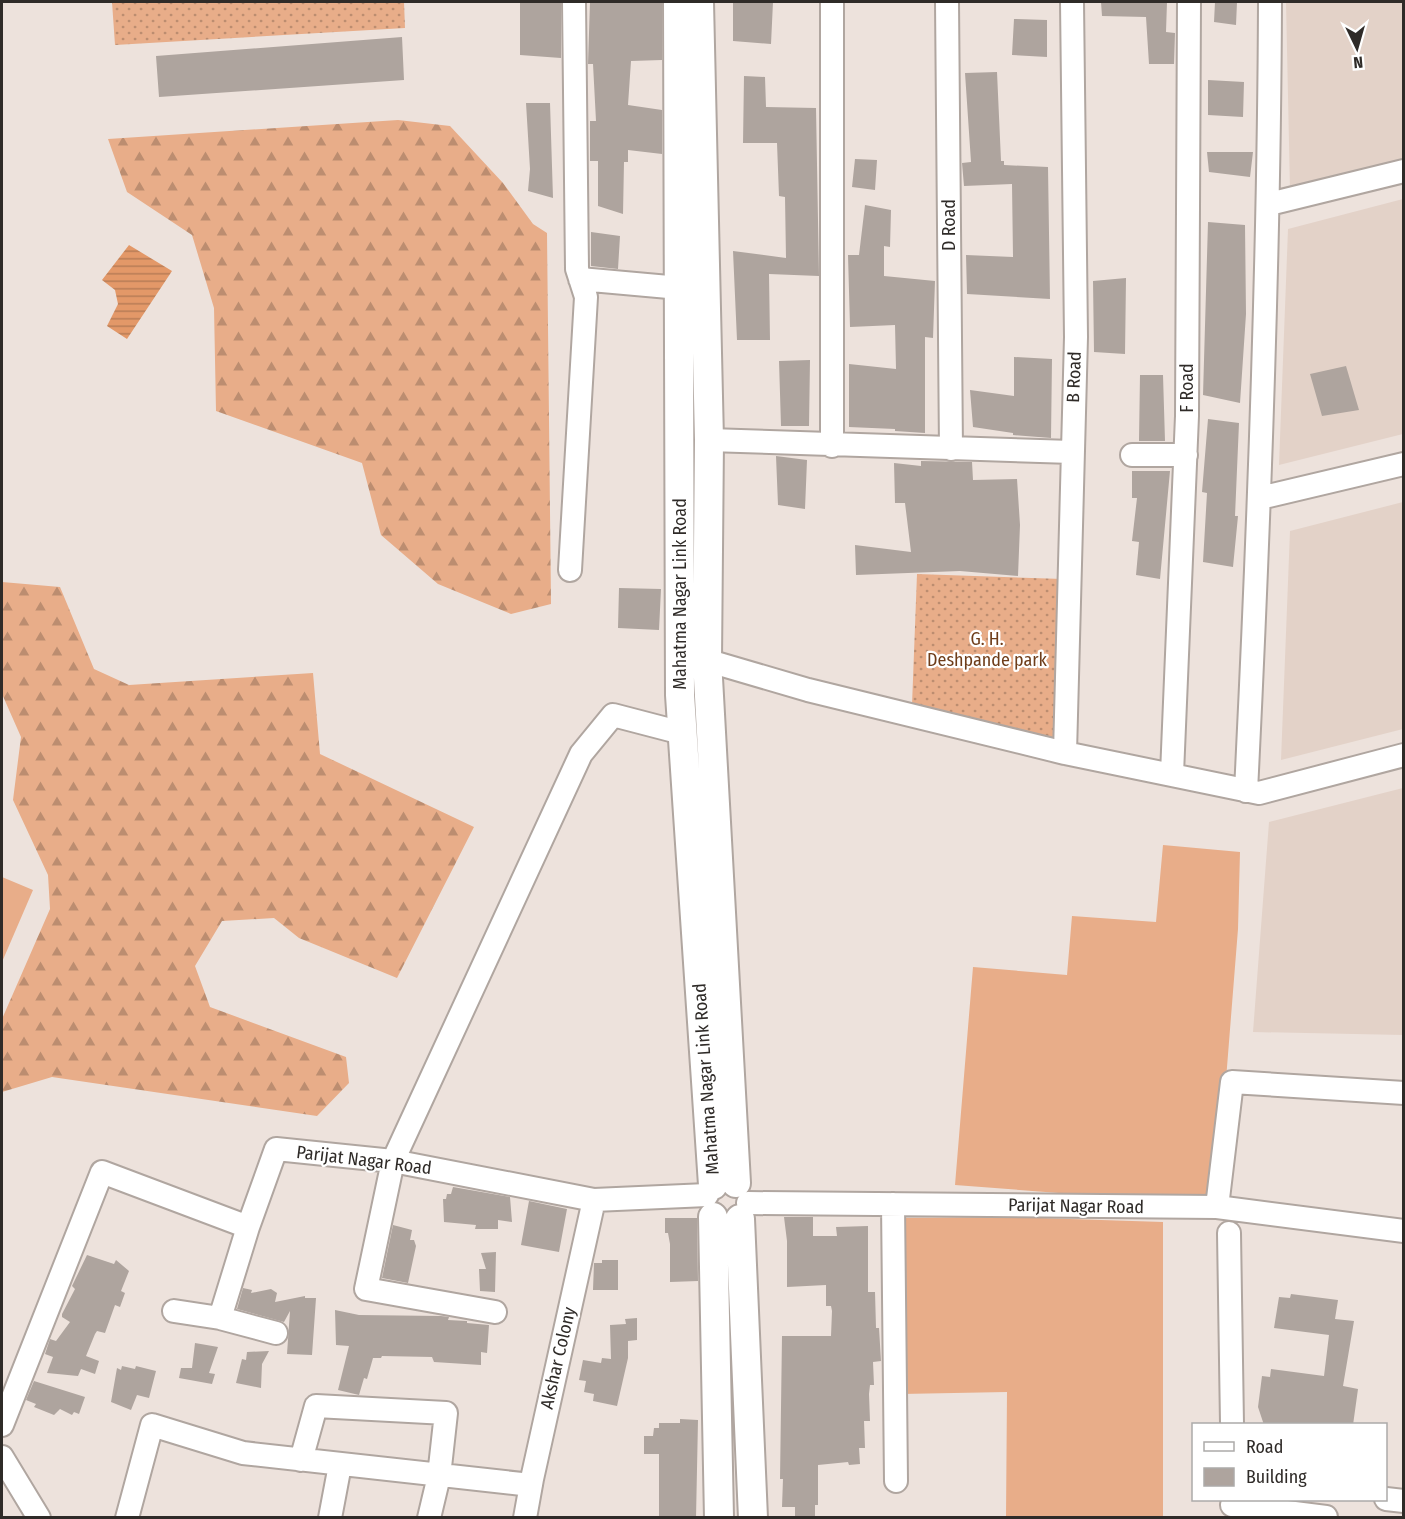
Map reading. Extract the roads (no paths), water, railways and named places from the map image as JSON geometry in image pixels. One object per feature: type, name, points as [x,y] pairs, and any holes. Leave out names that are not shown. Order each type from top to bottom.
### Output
[{"type":"main road","name":"Mahatma Nagar Link Road","points":[[678,2],[680,288],[694,656],[726,1200],[719,1518]]},
{"type":"main road","name":"Mahatma Nagar Link Road","points":[[699,2],[709,440],[694,656],[682,734],[753,1518]]},
{"type":"street","points":[[570,570],[586,297],[577,269],[574,2]]},
{"type":"street","points":[[832,2],[832,446]]},
{"type":"street","name":"D Road","points":[[947,2],[951,449]]},
{"type":"street","name":"B Road","points":[[1065,753],[1076,337],[1072,2]]},
{"type":"street","name":"F Road","points":[[1172,774],[1186,454],[1189,2]]},
{"type":"street","points":[[1246,791],[1260,498],[1269,204],[1270,2]]},
{"type":"street","points":[[1269,204],[1404,171]]},
{"type":"street","points":[[580,279],[680,288]]},
{"type":"street","points":[[709,440],[832,446],[1072,452]]},
{"type":"street","points":[[1132,455],[1186,454]]},
{"type":"street","points":[[1260,498],[1404,464]]},
{"type":"street","points":[[694,656],[808,690],[1065,753],[1259,794],[1404,755]]},
{"type":"street","points":[[495,1312],[366,1289],[393,1161],[581,754],[613,715],[682,734]]},
{"type":"street","points":[[1217,1208],[1232,1082],[1404,1093]]},
{"type":"street","name":"Parijat Nagar Road","points":[[248,1227],[276,1149],[393,1161],[594,1200],[1217,1208],[1404,1231]]},
{"type":"street","points":[[2,1425],[102,1172],[248,1227],[220,1318]]},
{"type":"street","name":"Akshar Colony","points":[[525,1518],[594,1200]]},
{"type":"street","points":[[893,1204],[896,1481]]},
{"type":"street","points":[[1229,1233],[1232,1423]]},
{"type":"street","points":[[174,1311],[220,1318],[276,1333]]},
{"type":"street","points":[[301,1460],[316,1406],[446,1413],[439,1476],[429,1518]]},
{"type":"street","points":[[127,1518],[152,1425],[243,1453],[531,1485]]},
{"type":"street","points":[[2,1457],[39,1518]]},
{"type":"street","points":[[330,1518],[340,1465]]},
{"type":"street","points":[[1387,1499],[1404,1501]]},
{"type":"street","points":[[1231,1507],[1326,1517],[1329,1501]]},
{"type":"park label","name":"G. H. Deshpande park","points":[[987,649]]}]
